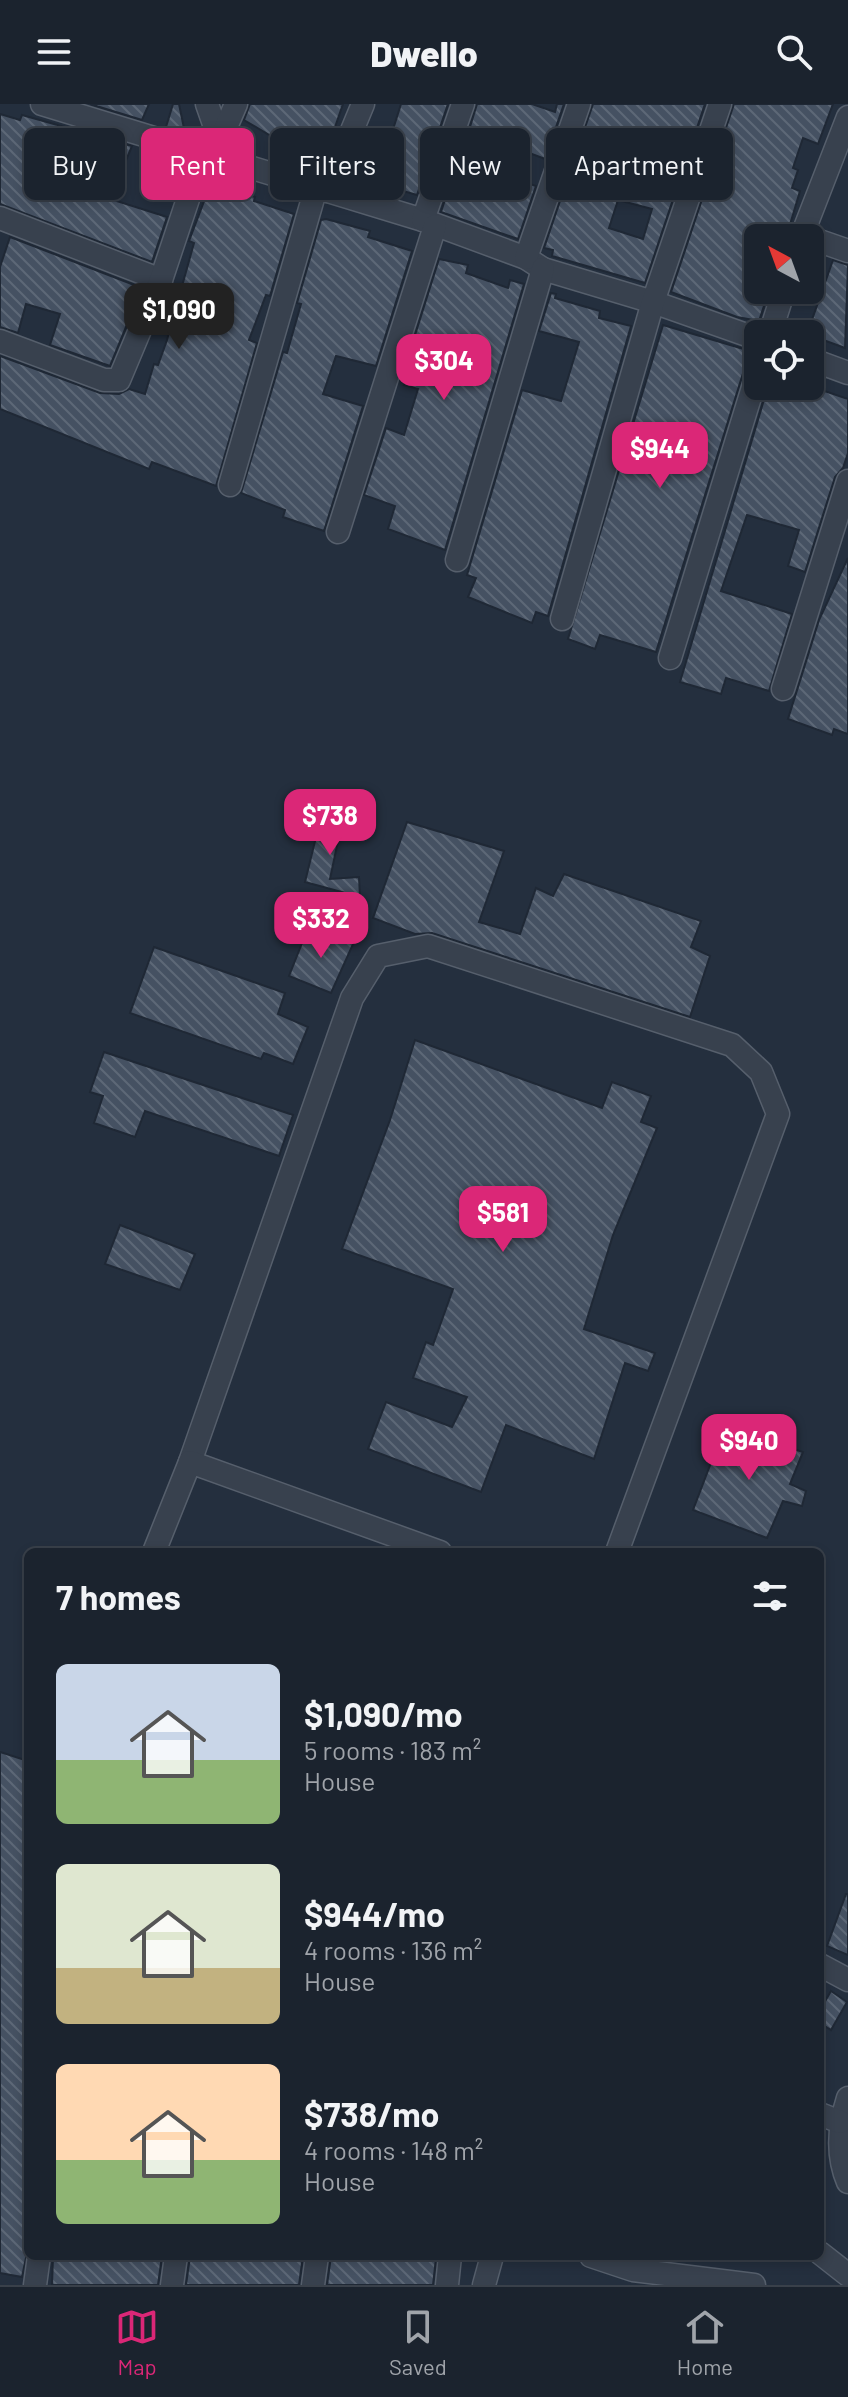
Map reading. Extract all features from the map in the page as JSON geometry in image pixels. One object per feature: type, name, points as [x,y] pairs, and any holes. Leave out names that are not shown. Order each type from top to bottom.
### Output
[{"type":"street","points":[[42,104],[141,131]]},
{"type":"street","points":[[207,104],[211,128]]},
{"type":"street","points":[[225,128],[236,104]]},
{"type":"street","points":[[351,128],[363,104]]},
{"type":"street","points":[[338,532],[463,104]]},
{"type":"street","points":[[457,560],[579,104]]},
{"type":"street","points":[[562,619],[653,302],[720,104]]},
{"type":"street","points":[[807,224],[848,117]]},
{"type":"street","points":[[0,341],[104,380],[119,380],[194,200]]},
{"type":"street","points":[[230,485],[319,200]]},
{"type":"street","points":[[357,200],[744,334]]},
{"type":"street","points":[[0,218],[161,280]]},
{"type":"street","points":[[824,243],[848,251]]},
{"type":"street","points":[[824,364],[848,373]]},
{"type":"street","points":[[670,658],[749,400]]},
{"type":"street","points":[[783,689],[848,481]]},
{"type":"street","points":[[156,1548],[190,1462],[352,998],[378,956],[428,946],[732,1045],[761,1072],[778,1114],[618,1548]]},
{"type":"street","points":[[190,1462],[429,1548]]},
{"type":"street","points":[[824,1967],[848,1982]]},
{"type":"street","points":[[824,1979],[848,1982]]},
{"type":"street","points":[[848,2098],[830,2118],[848,2182]]},
{"type":"street","points":[[824,2256],[848,2275]]},
{"type":"street","points":[[35,2285],[38,2260]]},
{"type":"street","points":[[172,2285],[175,2260]]},
{"type":"street","points":[[313,2285],[316,2260]]},
{"type":"street","points":[[447,2285],[450,2260]]},
{"type":"street","points":[[484,2285],[491,2260]]},
{"type":"street","points":[[603,2260],[633,2270],[754,2285]]},
{"type":"building","points":[[90,104],[149,104],[142,120]]},
{"type":"building","points":[[173,104],[179,104],[184,128],[166,127]]},
{"type":"building","points":[[250,104],[343,104],[335,128],[270,128],[270,135],[244,120]]},
{"type":"building","points":[[401,104],[448,104],[440,128],[420,128],[420,186],[417,195],[404,191],[404,128],[393,128]]},
{"type":"building","points":[[477,104],[532,104],[555,112],[557,104],[564,104],[556,128],[546,128],[545,159],[530,153],[530,128],[470,128]]},
{"type":"building","points":[[593,104],[705,104],[697,128],[585,128]]},
{"type":"building","points":[[734,104],[833,104],[818,144],[803,138],[793,168],[798,170],[792,188],[800,191],[790,224],[744,224],[744,304],[765,304],[759,320],[737,317],[671,292],[702,200],[733,200],[733,128],[726,128]]},
{"type":"building","points":[[0,114],[20,120],[22,115],[68,128],[24,128],[24,200],[113,200],[167,217],[152,262],[0,204]]},
{"type":"building","points":[[125,144],[132,146],[125,163]]},
{"type":"building","points":[[530,184],[536,186],[518,239],[441,212],[445,200],[530,200]]},
{"type":"building","points":[[254,197],[255,197],[254,201],[294,214],[270,296],[266,295],[249,340],[257,343],[216,486],[152,462],[149,469],[0,409],[0,356],[100,393],[119,394],[129,389],[145,394],[154,364],[158,365],[167,340],[194,243],[189,241],[205,200],[254,200]]},
{"type":"building","points":[[560,200],[618,200],[673,200],[645,283],[552,256],[553,250],[544,248]],"holes":[[[618,200],[652,209],[643,239],[609,228]]]},
{"type":"building","points":[[321,220],[370,231],[368,237],[412,251],[376,366],[336,356],[323,394],[363,406],[324,531],[283,517],[285,510],[241,493],[283,352],[287,353],[301,304],[297,303]]},
{"type":"building","points":[[10,237],[142,288],[110,366],[50,345],[60,314],[26,304],[18,333],[0,327],[0,267]]},
{"type":"building","points":[[439,259],[468,265],[466,273],[508,288],[510,280],[524,284],[445,550],[388,529],[395,506],[364,495],[386,428],[404,435],[418,389],[404,385],[408,374],[403,373]]},
{"type":"building","points":[[833,260],[848,265],[845,348],[824,340],[824,320],[812,320],[818,304],[824,304],[824,286]]},
{"type":"building","points":[[551,293],[556,294],[555,298],[600,311],[599,318],[631,326],[548,616],[536,612],[532,623],[468,597],[476,578],[467,575],[522,390],[561,401],[579,342],[539,331]]},
{"type":"building","points":[[663,325],[744,349],[744,370],[656,652],[600,635],[595,649],[568,639]]},
{"type":"building","points":[[824,391],[848,399],[848,453],[843,468],[835,477],[805,572],[788,566],[799,530],[747,515],[721,591],[792,614],[769,691],[726,678],[721,694],[680,682],[764,400],[824,400]]},
{"type":"building","points":[[848,558],[848,734],[834,729],[832,735],[788,719],[819,620]]},
{"type":"building","points":[[328,809],[347,817],[339,836],[330,879],[359,877],[360,897],[305,882],[317,833]]},
{"type":"building","points":[[407,822],[504,851],[479,922],[520,934],[536,888],[553,896],[564,874],[701,921],[691,947],[710,956],[690,1017],[432,933],[415,934],[373,918]]},
{"type":"building","points":[[308,928],[354,942],[331,993],[289,976]]},
{"type":"building","points":[[154,947],[285,993],[278,1014],[308,1027],[293,1064],[264,1053],[261,1059],[130,1013]]},
{"type":"building","points":[[415,1040],[602,1108],[612,1082],[651,1096],[641,1122],[657,1128],[613,1235],[584,1329],[655,1353],[648,1371],[625,1363],[594,1459],[506,1425],[481,1492],[368,1449],[386,1402],[452,1427],[467,1397],[413,1378],[426,1342],[433,1345],[453,1289],[342,1249],[390,1120]]},
{"type":"building","points":[[104,1052],[293,1115],[279,1156],[145,1111],[135,1137],[94,1123],[103,1096],[90,1092]]},
{"type":"building","points":[[120,1225],[195,1254],[180,1290],[105,1264]]},
{"type":"building","points":[[725,1426],[803,1452],[790,1484],[806,1491],[802,1506],[783,1501],[767,1538],[693,1510]]},
{"type":"building","points":[[0,1752],[24,1760],[26,2260],[22,2277],[0,2273]]},
{"type":"building","points":[[848,1894],[848,1955],[827,1946]]},
{"type":"building","points":[[831,1991],[847,2002],[831,2030],[824,2026],[824,2003]]},
{"type":"building","points":[[53,2260],[161,2260],[158,2285],[52,2285]]},
{"type":"building","points":[[189,2260],[302,2260],[299,2285],[186,2285]]},
{"type":"building","points":[[330,2260],[436,2260],[433,2285],[327,2285]]}]
